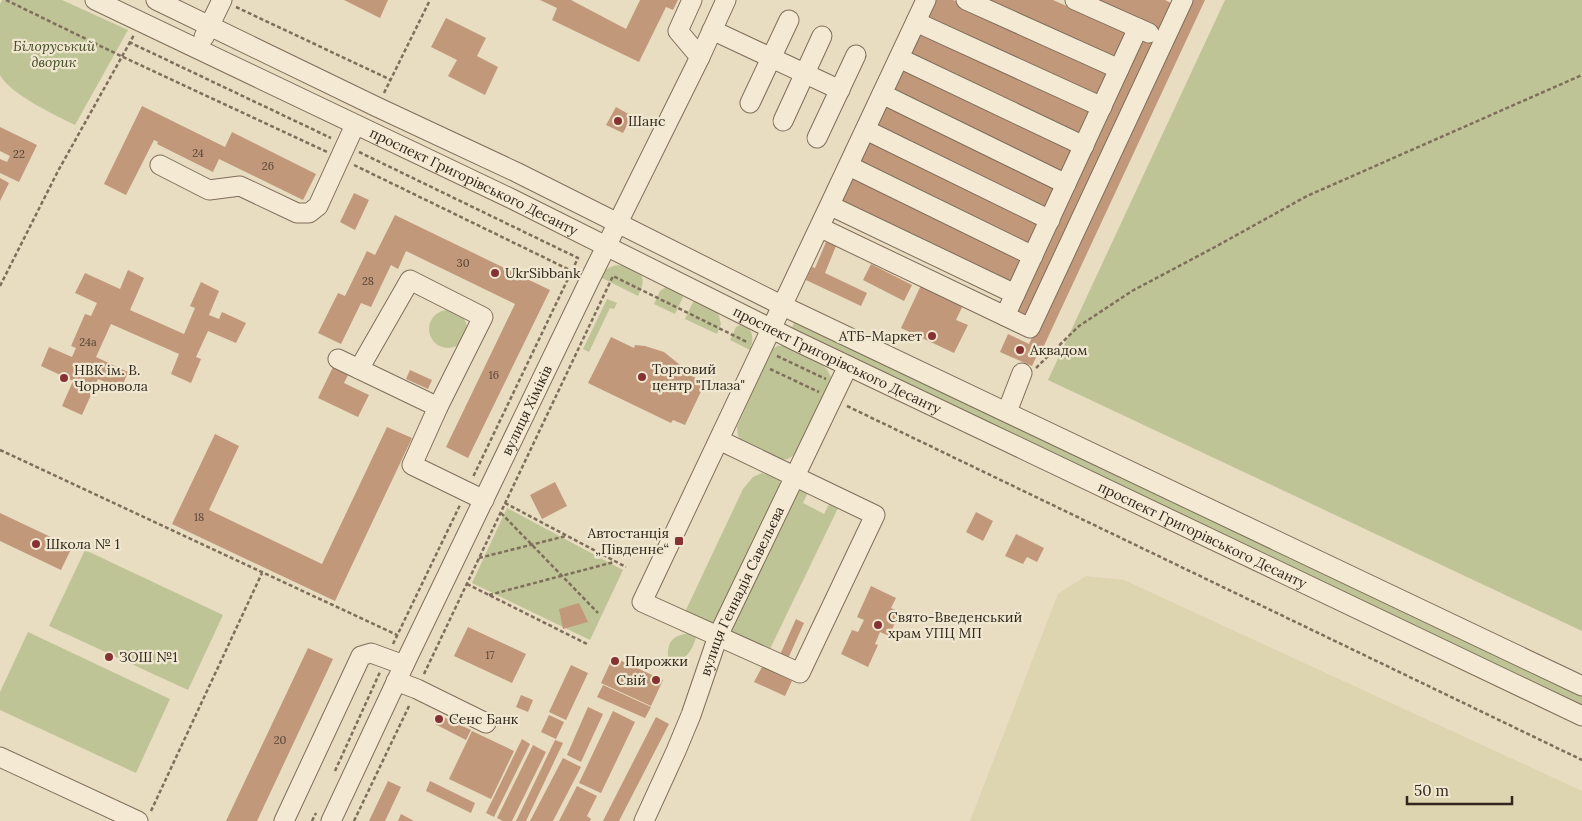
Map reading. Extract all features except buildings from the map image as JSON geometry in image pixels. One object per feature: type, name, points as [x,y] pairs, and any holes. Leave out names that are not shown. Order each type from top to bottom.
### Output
[{"type":"street","name":"проспект Григорівського Десанту","points":[[94,0],[512,199],[848,366],[1582,716]]},
{"type":"street","name":"проспект Григорівського Десанту","points":[[156,0],[516,172],[783,306],[1582,686]]},
{"type":"street","points":[[198,49],[222,0]]},
{"type":"street","points":[[692,0],[678,30],[700,57]]},
{"type":"street","name":"вулиця Хіміків","points":[[324,816],[400,673],[726,0]]},
{"type":"street","points":[[719,440],[875,515],[800,673],[642,602],[772,328],[821,228],[926,0]]},
{"type":"street","points":[[966,0],[1119,70]]},
{"type":"street","points":[[1075,0],[1164,40]]},
{"type":"street","points":[[821,228],[1030,328],[1183,0]]},
{"type":"street","points":[[750,103],[789,20]]},
{"type":"street","points":[[916,22],[1102,107]]},
{"type":"street","points":[[1005,316],[1138,28]]},
{"type":"street","points":[[712,30],[840,90]]},
{"type":"street","points":[[783,121],[822,36]]},
{"type":"street","points":[[817,138],[856,55]]},
{"type":"street","points":[[899,58],[1084,146]]},
{"type":"street","points":[[882,94],[1066,184]]},
{"type":"street","points":[[399,145],[410,122]]},
{"type":"street","points":[[160,166],[209,190],[240,186],[297,214],[309,213],[318,206],[355,125]]},
{"type":"street","points":[[866,130],[1050,220]]},
{"type":"street","points":[[849,166],[1033,256]]},
{"type":"street","points":[[831,206],[1016,294]]},
{"type":"street","points":[[359,369],[410,280],[483,317],[438,407],[412,466],[484,500]]},
{"type":"street","points":[[338,359],[438,407]]},
{"type":"street","name":"вулиця Геннадія Савельєва","points":[[644,821],[691,715],[718,636],[848,366]]},
{"type":"street","points":[[1006,412],[1022,373]]},
{"type":"street","points":[[284,821],[361,656],[371,653],[386,659],[417,689],[486,723]]},
{"type":"street","points":[[0,756],[144,817]]},
{"type":"path","points":[[6,0],[590,279]]},
{"type":"path","points":[[222,0],[391,80]]},
{"type":"path","points":[[377,107],[430,0]]},
{"type":"path","points":[[0,286],[58,171],[141,22]]},
{"type":"path","points":[[1022,373],[1038,367],[1051,352],[1080,326],[1132,291],[1307,196],[1582,75]]},
{"type":"path","points":[[332,776],[397,635],[578,258]]},
{"type":"path","points":[[354,821],[613,276],[759,356],[1582,760]]},
{"type":"path","points":[[759,356],[835,392]]},
{"type":"path","points":[[0,450],[397,635]]},
{"type":"path","points":[[505,503],[626,567]]},
{"type":"path","points":[[500,513],[598,613]]},
{"type":"path","points":[[479,558],[567,536]]},
{"type":"path","points":[[489,595],[615,561]]},
{"type":"path","points":[[144,817],[262,572]]},
{"type":"path","points":[[467,584],[588,644]]},
{"type":"path","points":[[312,821],[324,816]]},
{"type":"shaded area","points":[[1086,576],[1124,580],[1582,791],[1582,821],[970,821],[1058,594]]},
{"type":"green space","name":"Білоруський дворик","points":[[2,0],[62,0],[128,30],[75,125],[23,97],[5,82],[0,75],[0,4]]},
{"type":"green space","points":[[1225,0],[1582,0],[1582,631],[1048,380]]},
{"type":"green space","points":[[622,265],[641,275],[643,283],[638,296],[600,277],[609,268]]},
{"type":"green space","points":[[666,287],[684,295],[675,314],[654,304],[660,291]]},
{"type":"green space","points":[[607,299],[617,303],[614,309],[610,308],[589,352],[583,349]]},
{"type":"green space","points":[[694,300],[718,312],[721,324],[717,334],[685,319]]},
{"type":"green space","points":[[448,310],[462,315],[467,329],[462,343],[448,348],[434,343],[429,329],[434,315]]},
{"type":"green space","points":[[797,322],[899,368],[1582,696],[1582,707],[794,331],[792,328],[794,323]]},
{"type":"green space","points":[[742,324],[749,329],[752,335],[750,350],[730,340],[736,327]]},
{"type":"green space","points":[[777,346],[784,346],[819,362],[824,366],[831,378],[796,454],[788,459],[780,460],[743,443],[738,436],[737,427],[771,350]]},
{"type":"green space","points":[[762,473],[780,479],[781,486],[715,621],[712,623],[685,612],[743,489],[753,477]]},
{"type":"green space","points":[[800,489],[809,490],[803,503],[824,514],[830,502],[839,506],[769,651],[733,634],[732,629]]},
{"type":"green space","points":[[507,508],[623,570],[590,640],[472,583]]},
{"type":"green space","points":[[85,550],[223,615],[188,690],[49,626]]},
{"type":"green space","points":[[28,632],[170,699],[136,773],[0,710],[0,692]]},
{"type":"green space","points":[[691,633],[696,637],[692,649],[687,655],[676,662],[668,658],[669,646],[673,639]]},
{"type":"place","name":"Шанс","points":[[618,121]]},
{"type":"place","name":"UkrSibbank","points":[[495,273]]},
{"type":"place","name":"АТБ-Маркет","points":[[932,336]]},
{"type":"place","name":"Аквадом","points":[[1020,350]]},
{"type":"place","name":"Торговий центр \"Плаза\"","points":[[642,377]]},
{"type":"place","name":"НВК ім. В. Чорновола","points":[[64,378]]},
{"type":"place","name":"Автостанція „Південне“","points":[[679,541]]},
{"type":"place","name":"Школа № 1","points":[[36,544]]},
{"type":"place","name":"Свято-Введенський храм УПЦ МП","points":[[878,625]]},
{"type":"place","name":"ЗОШ №1","points":[[109,657]]},
{"type":"place","name":"Пирожки","points":[[615,661]]},
{"type":"place","name":"Свій","points":[[656,680]]},
{"type":"place","name":"Сенс Банк","points":[[439,719]]}]
